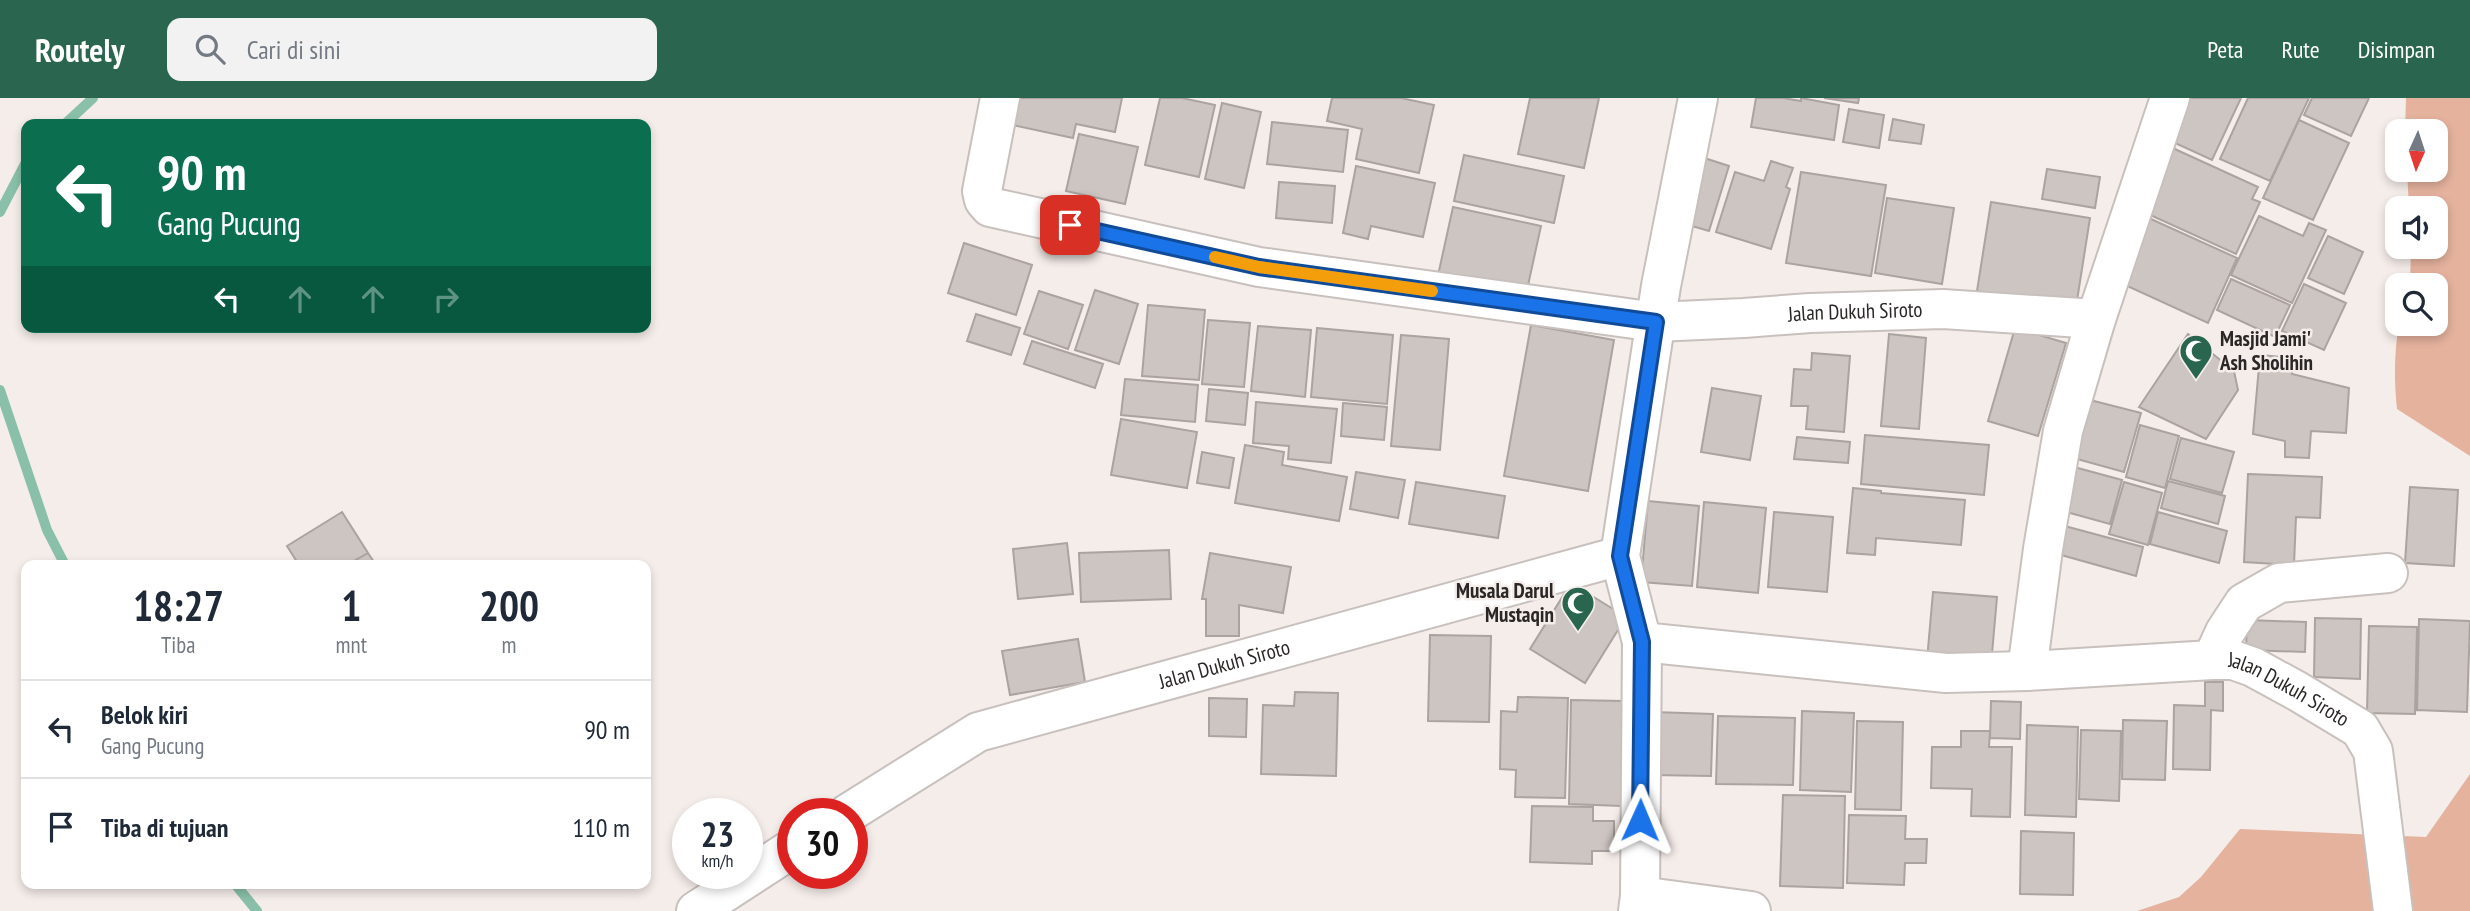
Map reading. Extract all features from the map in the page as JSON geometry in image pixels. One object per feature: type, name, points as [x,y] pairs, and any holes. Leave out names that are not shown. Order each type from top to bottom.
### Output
[{"type":"street","name":"Jalan Dukuh Siroto","points":[[1000,98],[982,191],[984,200],[990,207],[1259,267],[1656,322],[1943,309],[2096,319]]},
{"type":"street","points":[[1699,98],[1661,286],[1620,556],[1642,642],[1639,904],[1751,911]]},
{"type":"street","points":[[2027,671],[2043,549],[2063,431],[2096,319],[2170,98]]},
{"type":"street","name":"Jalan Dukuh Siroto","points":[[868,801],[978,732],[1620,556]]},
{"type":"street","points":[[2212,660],[2225,632],[2244,603],[2278,583],[2388,573]]},
{"type":"street","name":"Jalan Dukuh Siroto","points":[[1642,642],[1946,673],[2234,660],[2253,667],[2360,729],[2373,751],[2392,911]]},
{"type":"street","points":[[696,911],[777,858]]},
{"type":"shaded area","points":[[2406,98],[2470,98],[2470,456],[2397,409],[2395,366],[2397,336],[2448,336],[2448,273],[2410,273],[2411,259],[2448,259],[2448,196],[2408,196],[2408,182],[2448,182],[2448,119],[2405,119]]},
{"type":"shaded area","points":[[2470,774],[2470,911],[2137,911],[2179,897],[2201,877],[2240,829],[2426,837]]},
{"type":"building","points":[[1013,98],[1122,98],[1115,132],[1076,124],[1073,138],[1008,124]]},
{"type":"building","points":[[1160,98],[1182,98],[1215,105],[1199,177],[1145,165]]},
{"type":"building","points":[[1332,98],[1401,98],[1434,105],[1419,173],[1356,159],[1362,129],[1327,121]]},
{"type":"building","points":[[1530,98],[1599,98],[1584,168],[1518,154]]},
{"type":"building","points":[[1756,98],[1801,101],[1801,98],[1839,105],[1834,140],[1751,127]]},
{"type":"building","points":[[1824,98],[1859,98],[1858,103]]},
{"type":"building","points":[[2180,98],[2241,98],[2212,160],[2162,137]]},
{"type":"building","points":[[2248,98],[2309,98],[2270,181],[2220,159]]},
{"type":"building","points":[[2312,98],[2369,98],[2351,136],[2304,115]]},
{"type":"building","points":[[1222,103],[1261,112],[1244,188],[1205,179]]},
{"type":"building","points":[[1849,109],[1884,115],[1879,148],[1843,142]]},
{"type":"building","points":[[1893,119],[1924,125],[1921,144],[1889,140]]},
{"type":"building","points":[[2299,120],[2349,143],[2313,220],[2263,198]]},
{"type":"building","points":[[1272,122],[1348,130],[1343,172],[1267,164]]},
{"type":"building","points":[[1079,134],[1138,147],[1125,204],[1066,191]]},
{"type":"building","points":[[2166,145],[2258,187],[2252,199],[2260,202],[2236,254],[2137,209]]},
{"type":"building","points":[[1464,155],[1564,176],[1554,223],[1454,201]]},
{"type":"building","points":[[1695,155],[1729,166],[1709,231],[1675,221]]},
{"type":"building","points":[[1771,161],[1793,168],[1786,187],[1790,189],[1771,249],[1716,232],[1735,172],[1764,181]]},
{"type":"building","points":[[1356,166],[1435,183],[1423,237],[1371,226],[1368,239],[1343,233]]},
{"type":"building","points":[[2047,169],[2100,177],[2095,208],[2042,199]]},
{"type":"building","points":[[1801,172],[1886,185],[1871,276],[1786,263]]},
{"type":"building","points":[[1279,182],[1335,186],[1332,223],[1276,218]]},
{"type":"building","points":[[1887,198],[1954,208],[1942,284],[1875,273]]},
{"type":"building","points":[[1991,202],[2090,218],[2076,307],[1977,291]]},
{"type":"building","points":[[1453,207],[1541,226],[1525,299],[1437,280]]},
{"type":"building","points":[[2142,215],[2237,258],[2208,323],[2112,279]]},
{"type":"building","points":[[2259,216],[2303,236],[2309,223],[2326,230],[2292,303],[2231,275]]},
{"type":"building","points":[[2328,236],[2363,252],[2344,294],[2308,278]]},
{"type":"building","points":[[964,243],[1032,265],[1016,315],[948,293]]},
{"type":"building","points":[[2231,279],[2290,305],[2275,337],[2217,310]]},
{"type":"building","points":[[2304,284],[2346,303],[2324,350],[2282,331]]},
{"type":"building","points":[[1095,290],[1138,304],[1119,364],[1075,350]]},
{"type":"building","points":[[1039,291],[1083,305],[1068,349],[1024,334]]},
{"type":"building","points":[[1148,305],[1205,310],[1199,380],[1142,376]]},
{"type":"building","points":[[976,314],[1020,328],[1011,355],[967,341]]},
{"type":"building","points":[[1208,320],[1250,323],[1244,387],[1202,384]]},
{"type":"building","points":[[1531,325],[1614,340],[1588,491],[1504,476]]},
{"type":"building","points":[[1258,326],[1311,330],[1305,397],[1251,391]]},
{"type":"building","points":[[1317,328],[1393,335],[1387,404],[1311,397]]},
{"type":"building","points":[[2015,328],[2066,343],[2038,436],[1988,421]]},
{"type":"building","points":[[1889,334],[1926,338],[1919,429],[1881,426]]},
{"type":"building","name":"Masjid Jami' Ash Sholihin","points":[[2188,334],[2234,371],[2238,390],[2206,439],[2139,407]]},
{"type":"building","points":[[1401,335],[1449,339],[1440,450],[1391,446]]},
{"type":"building","points":[[1032,341],[1103,364],[1095,388],[1024,364]]},
{"type":"building","points":[[1812,353],[1850,356],[1844,432],[1806,429],[1808,406],[1791,406],[1794,369],[1811,370]]},
{"type":"building","points":[[2260,355],[2292,358],[2292,374],[2349,388],[2346,433],[2311,431],[2309,458],[2285,457],[2285,441],[2253,434]]},
{"type":"building","points":[[1125,379],[1198,385],[1195,422],[1121,415]]},
{"type":"building","points":[[1712,388],[1761,396],[1750,460],[1701,452]]},
{"type":"building","points":[[1209,389],[1248,393],[1245,425],[1206,421]]},
{"type":"building","points":[[2086,399],[2141,413],[2124,472],[2070,457]]},
{"type":"building","points":[[1256,402],[1337,409],[1331,463],[1288,459],[1289,446],[1253,443]]},
{"type":"building","points":[[1343,403],[1387,407],[1384,440],[1341,436]]},
{"type":"building","points":[[1121,419],[1197,432],[1187,488],[1111,475]]},
{"type":"building","points":[[2140,425],[2179,436],[2165,488],[2126,477]]},
{"type":"building","points":[[1865,435],[1989,445],[1984,495],[1861,484]]},
{"type":"building","points":[[1797,437],[1850,442],[1848,463],[1794,459]]},
{"type":"building","points":[[2181,438],[2234,452],[2222,493],[2170,479]]},
{"type":"building","points":[[1245,445],[1284,452],[1282,465],[1347,477],[1339,521],[1235,503]]},
{"type":"building","points":[[1202,452],[1234,458],[1229,488],[1197,483]]},
{"type":"building","points":[[2063,464],[2122,480],[2110,524],[2052,508]]},
{"type":"building","points":[[1356,472],[1405,480],[1398,518],[1350,509]]},
{"type":"building","points":[[2248,474],[2322,477],[2320,518],[2296,517],[2294,565],[2244,562]]},
{"type":"building","points":[[2168,481],[2225,496],[2218,524],[2161,508]]},
{"type":"building","points":[[1416,482],[1505,496],[1498,538],[1409,524]]},
{"type":"building","points":[[2124,482],[2162,493],[2148,545],[2109,534]]},
{"type":"building","points":[[2410,487],[2458,490],[2454,566],[2405,563]]},
{"type":"building","points":[[1853,488],[1965,500],[1961,545],[1876,538],[1875,555],[1847,553]]},
{"type":"building","points":[[1648,501],[1699,506],[1692,586],[1641,582]]},
{"type":"building","points":[[1704,502],[1766,508],[1758,593],[1697,587]]},
{"type":"building","points":[[342,512],[368,553],[356,560],[296,560],[287,546]]},
{"type":"building","points":[[1774,512],[1833,517],[1827,592],[1768,587]]},
{"type":"building","points":[[2158,512],[2227,531],[2219,563],[2150,544]]},
{"type":"building","points":[[2061,525],[2143,547],[2136,576],[2054,553]]},
{"type":"building","points":[[1067,543],[1073,594],[1018,599],[1013,549]]},
{"type":"building","points":[[1169,550],[1171,599],[1081,602],[1079,553]]},
{"type":"building","points":[[368,553],[373,560],[356,560]]},
{"type":"building","points":[[1210,553],[1291,567],[1283,613],[1239,605],[1239,636],[1206,636],[1206,599],[1202,599]]},
{"type":"building","name":"Musala Darul Mustaqin","points":[[1571,583],[1626,617],[1585,683],[1530,649]]},
{"type":"building","points":[[1933,592],[1997,597],[1991,665],[1927,660]]},
{"type":"building","points":[[2315,618],[2361,619],[2360,679],[2314,677]]},
{"type":"building","points":[[2419,619],[2470,621],[2467,712],[2417,710]]},
{"type":"building","points":[[2247,620],[2306,622],[2305,652],[2246,650]]},
{"type":"building","points":[[2369,626],[2417,627],[2415,714],[2367,713]]},
{"type":"building","points":[[1430,635],[1491,636],[1489,722],[1428,721]]},
{"type":"building","points":[[1078,639],[1085,682],[1010,695],[1002,651]]},
{"type":"building","points":[[2205,682],[2223,682],[2223,711],[2211,710],[2210,770],[2173,769],[2174,705],[2205,706]]},
{"type":"building","points":[[1295,692],[1338,693],[1336,776],[1261,774],[1263,705],[1294,706]]},
{"type":"building","points":[[1518,697],[1568,698],[1565,798],[1515,797],[1516,770],[1500,769],[1501,711],[1517,712]]},
{"type":"building","points":[[1209,698],[1247,699],[1246,737],[1209,736]]},
{"type":"building","points":[[1571,700],[1623,701],[1621,806],[1569,804]]},
{"type":"building","points":[[1991,701],[2021,702],[2020,739],[1990,738]]},
{"type":"building","points":[[1802,711],[1854,713],[1851,792],[1800,790]]},
{"type":"building","points":[[1654,712],[1713,714],[1711,776],[1652,775]]},
{"type":"building","points":[[1718,716],[1795,718],[1793,785],[1716,784]]},
{"type":"building","points":[[2123,720],[2167,721],[2165,780],[2122,779]]},
{"type":"building","points":[[1857,721],[1903,722],[1901,810],[1855,809]]},
{"type":"building","points":[[2027,725],[2078,727],[2076,817],[2025,815]]},
{"type":"building","points":[[2081,730],[2121,731],[2119,801],[2079,799]]},
{"type":"building","points":[[1961,731],[1990,731],[1989,747],[2012,747],[2010,817],[1971,816],[1972,789],[1931,788],[1932,747],[1961,747]]},
{"type":"building","points":[[1783,795],[1845,796],[1843,888],[1780,886]]},
{"type":"building","points":[[1532,806],[1593,807],[1593,821],[1614,821],[1614,851],[1592,851],[1592,864],[1530,862]]},
{"type":"building","points":[[1849,815],[1906,816],[1905,839],[1927,839],[1926,863],[1905,863],[1904,885],[1847,883]]},
{"type":"building","points":[[2021,831],[2074,833],[2073,895],[2020,894]]},
{"type":"waterway","points":[[70,119],[93,98]]},
{"type":"waterway","points":[[0,212],[21,172]]},
{"type":"waterway","points":[[0,390],[47,530],[62,560]]},
{"type":"waterway","points":[[239,889],[257,911]]},
{"type":"slow traffic","points":[[1215,257],[1259,267],[1432,291]]},
{"type":"place","name":"Masjid Jami' Ash Sholihin","points":[[2196,381]]},
{"type":"place","name":"Musala Darul Mustaqin","points":[[1578,633]]},
{"type":"route","points":[[1070,225],[1259,267],[1656,322],[1620,556],[1642,642],[1640,820]]}]
